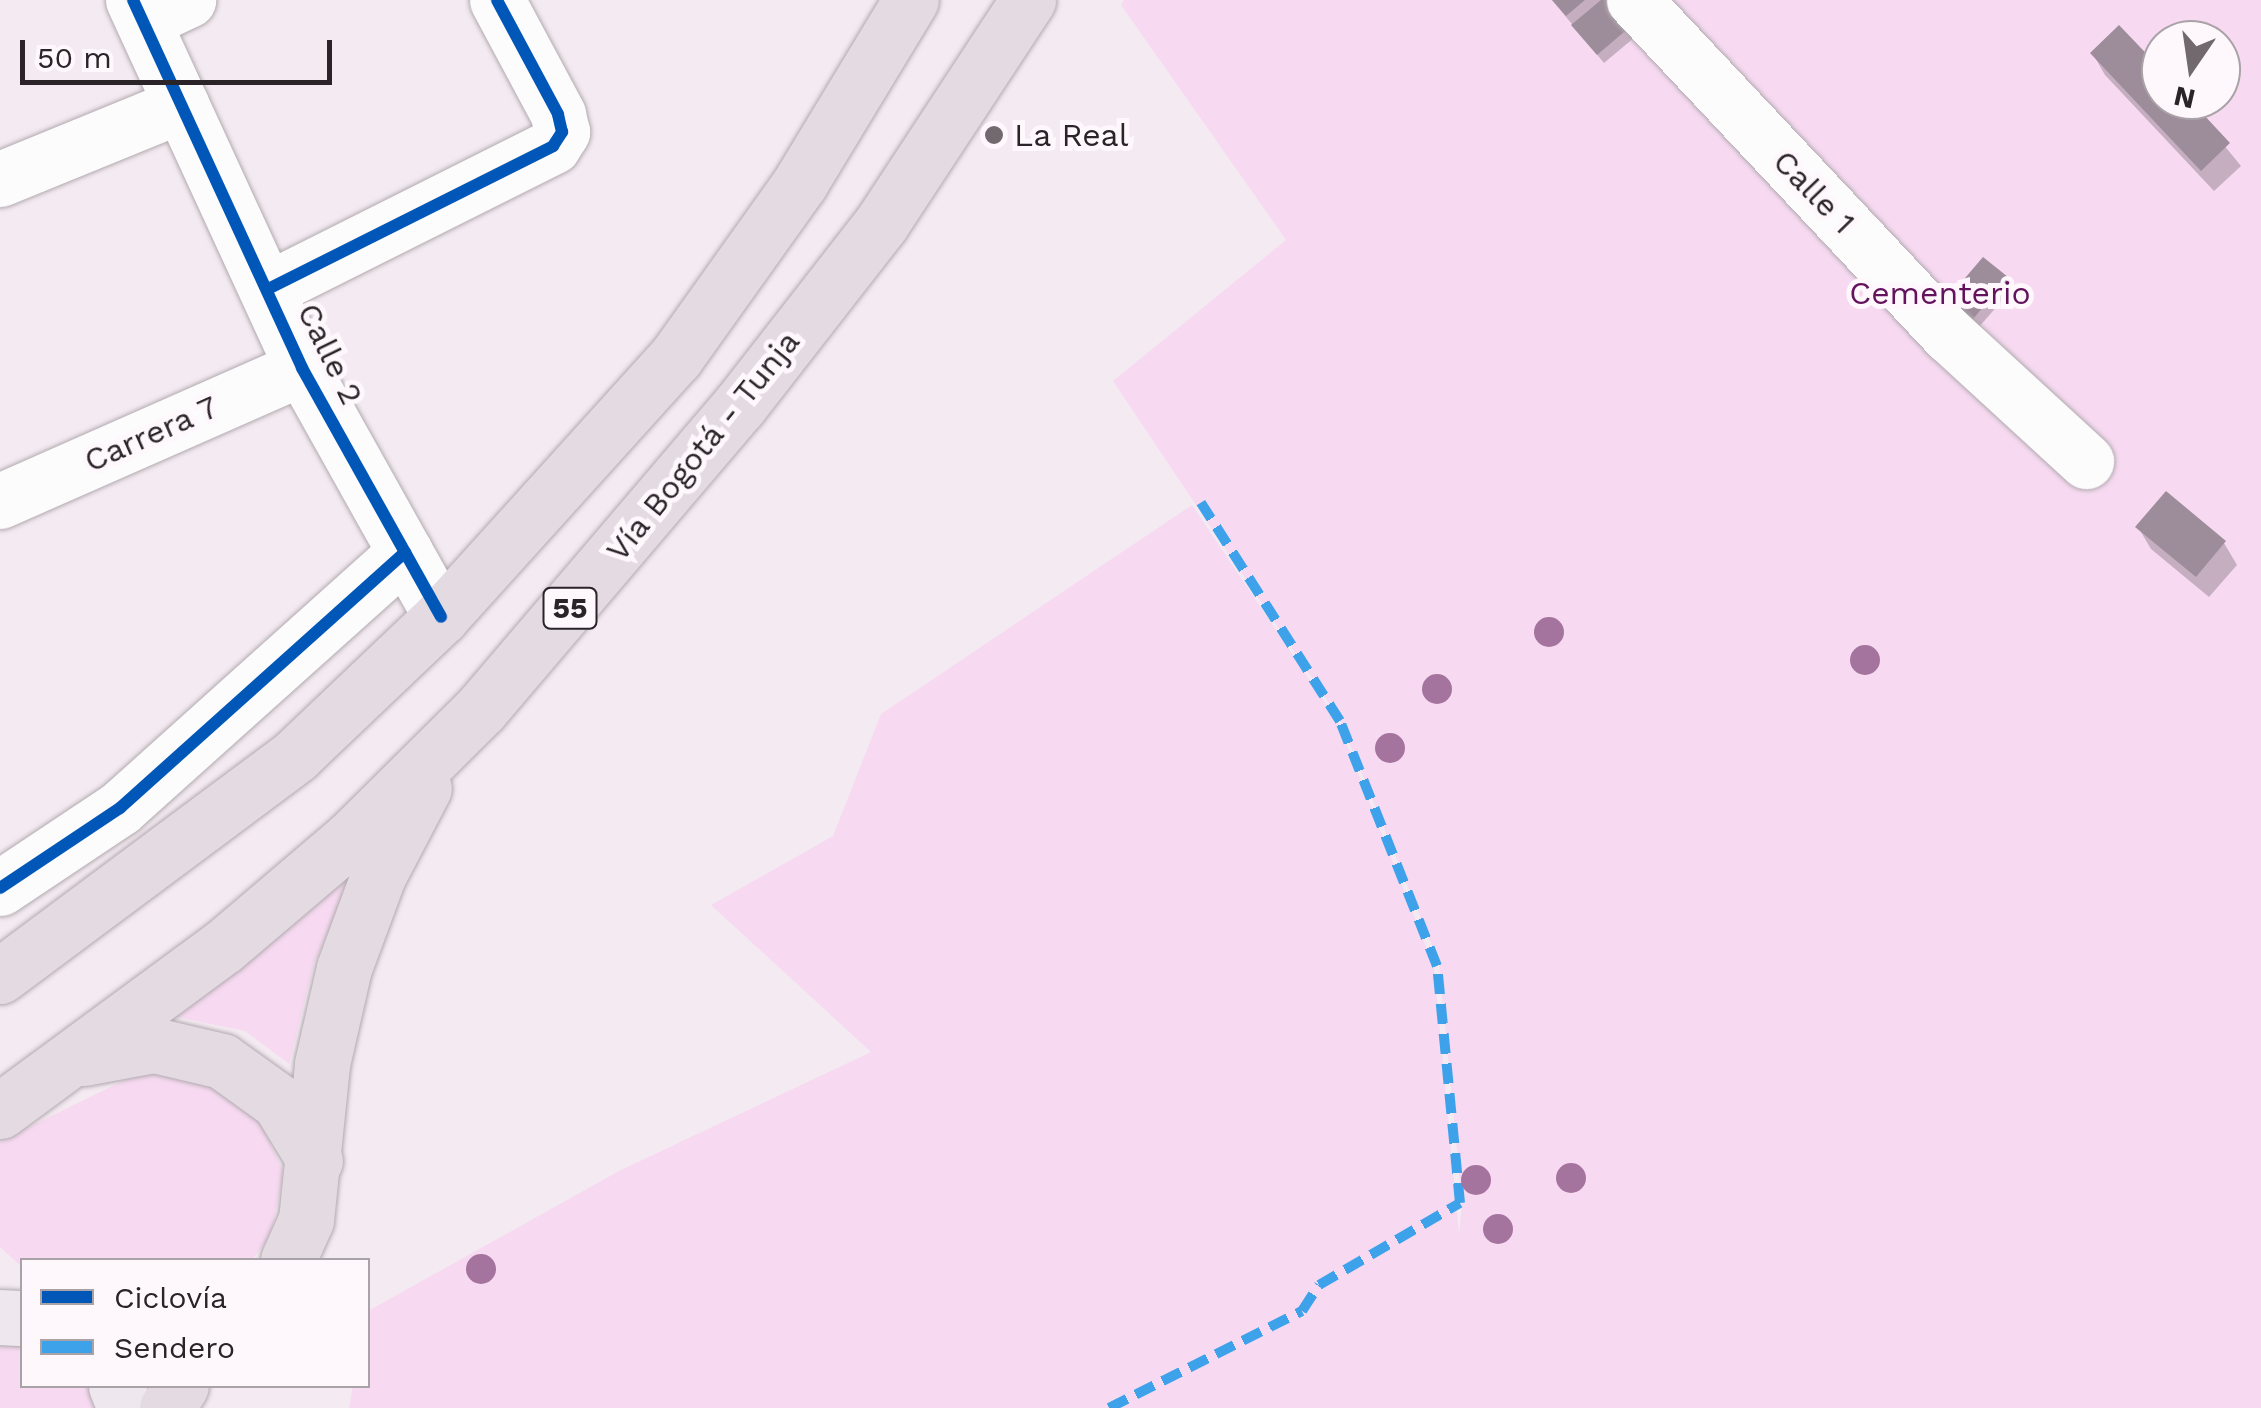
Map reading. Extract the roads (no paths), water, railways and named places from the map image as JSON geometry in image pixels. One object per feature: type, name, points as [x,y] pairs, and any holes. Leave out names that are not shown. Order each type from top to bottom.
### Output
[{"type":"highway","points":[[0,976],[296,754],[440,617],[676,357],[800,183],[911,0]]},
{"type":"highway","name":"Vía Bogotá - Tunja","points":[[13,1103],[224,946],[351,838],[481,708],[630,538],[857,254],[1028,0]]},
{"type":"highway","points":[[289,1258],[306,1220],[315,1162],[322,1064],[350,950],[378,876],[424,789],[481,708]]},
{"type":"highway","points":[[13,1103],[86,1057],[154,1046],[171,1049],[222,1061],[279,1102],[315,1162]]},
{"type":"street","points":[[268,289],[553,146],[562,132],[558,114],[498,0]]},
{"type":"street","name":"Calle 1","points":[[1634,0],[1950,336],[2086,461]]},
{"type":"street","name":"Calle 2","points":[[155,7],[181,106],[302,368],[440,617]]},
{"type":"street","points":[[0,179],[181,106]]},
{"type":"street","name":"Carrera 7","points":[[0,500],[302,368]]},
{"type":"street","points":[[0,888],[133,798],[405,552]]},
{"type":"street","points":[[0,1292],[20,1315]]},
{"type":"place","name":"La Real","points":[[994,135]]},
{"type":"park label","name":"Cementerio","points":[[1940,293]]}]
